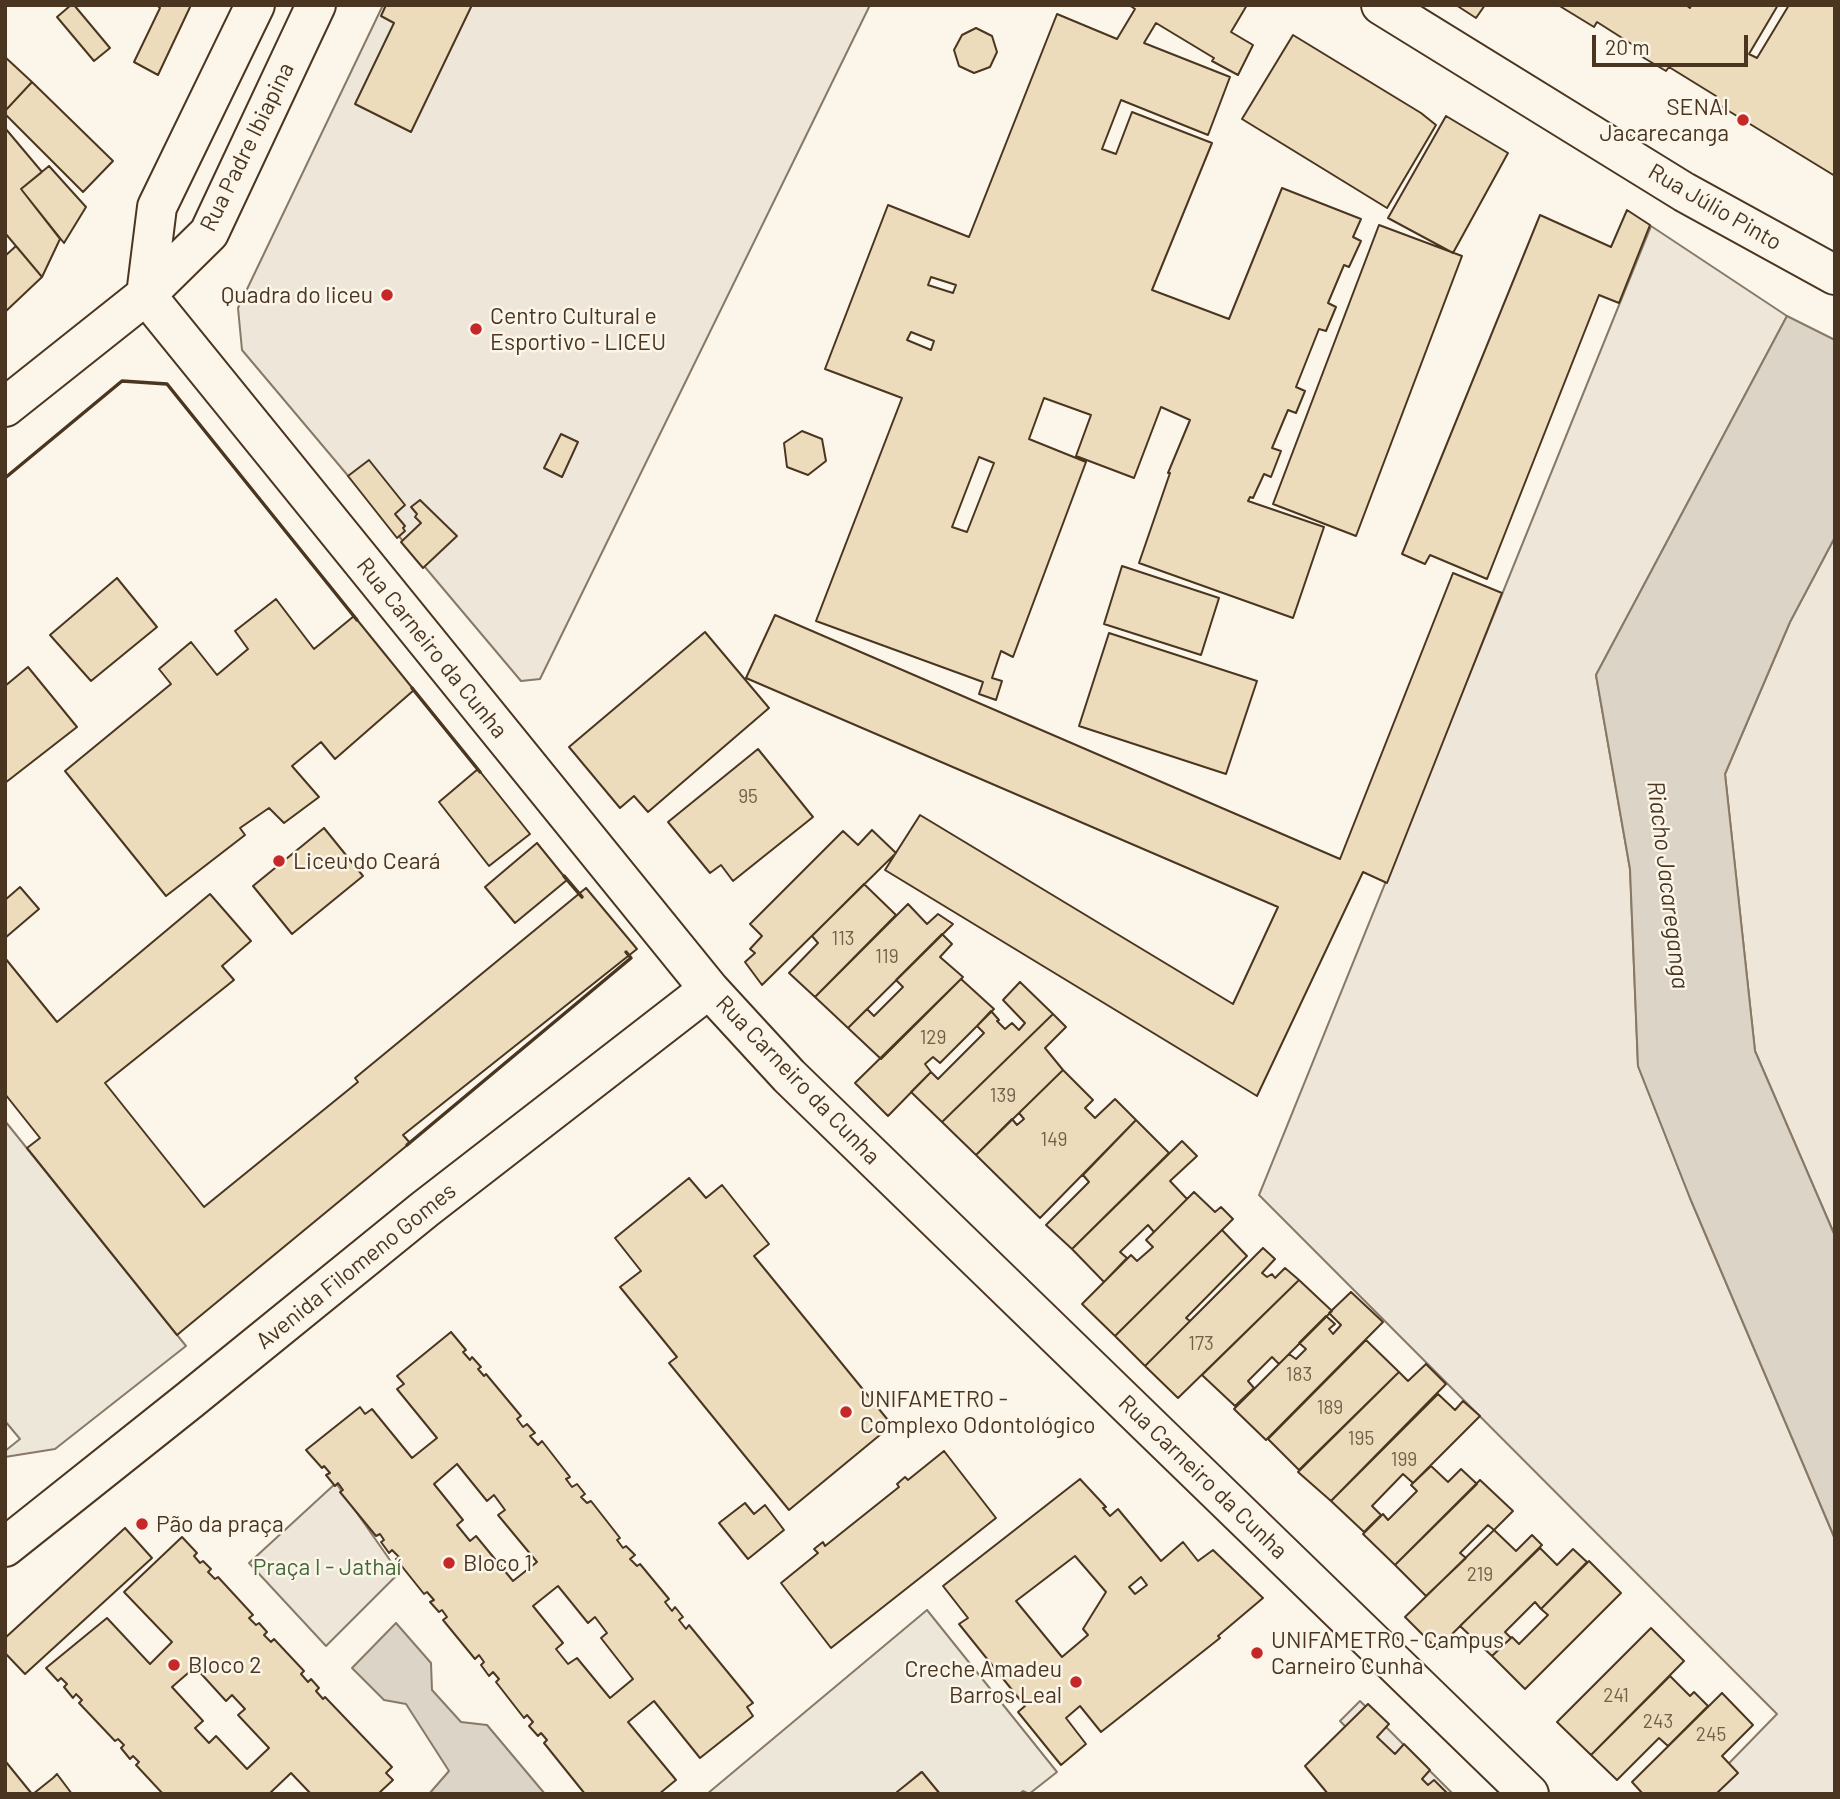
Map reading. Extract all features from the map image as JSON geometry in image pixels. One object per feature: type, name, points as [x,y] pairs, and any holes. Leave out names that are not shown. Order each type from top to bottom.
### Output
[{"type":"street","points":[[146,295],[157,207],[255,5]]},
{"type":"street","name":"Rua Padre Ibiapina","points":[[5,407],[146,295],[209,233],[316,5]]},
{"type":"street","name":"Rua Júlio Pinto","points":[[1381,5],[1684,192],[1835,275]]},
{"type":"street","name":"Rua Carneiro da Cunha","points":[[146,295],[709,989],[789,1076],[1529,1794]]},
{"type":"street","name":"Avenida Filomeno Gomes","points":[[9,1538],[425,1209],[709,989]]},
{"type":"green space","name":"Centro Cultural e Esportivo - LICEU","points":[[383,5],[870,5],[540,679],[521,681],[242,350],[238,308]]},
{"type":"green space","points":[[1651,226],[1787,316],[1596,675],[1630,869],[1638,1066],[1690,1198],[1835,1539],[1835,1794],[1699,1794],[1777,1714],[1259,1195]]},
{"type":"green space","points":[[1835,537],[1835,1236],[1755,1051],[1725,774],[1790,622]]},
{"type":"green space","name":"Praça I - Jathaí","points":[[336,1483],[399,1573],[326,1646],[249,1563]]},
{"type":"green space","points":[[1360,1701],[1453,1794],[1412,1794],[1340,1721]]},
{"type":"shaded area","points":[[5,1121],[186,1346],[55,1449],[5,1457],[5,1451],[20,1439],[5,1421]]},
{"type":"shaded area","points":[[927,1610],[1057,1772],[1029,1794],[1023,1791],[1019,1794],[940,1794],[921,1772],[896,1794],[707,1794]]},
{"type":"water","name":"Riacho Jacareganga","points":[[1787,316],[1835,340],[1835,537],[1790,622],[1725,774],[1755,1051],[1835,1236],[1835,1539],[1690,1198],[1638,1066],[1630,869],[1596,675]]},
{"type":"water","points":[[396,1623],[431,1663],[432,1690],[461,1722],[487,1725],[545,1794],[429,1794],[449,1771],[406,1704],[384,1700],[352,1668]]},
{"type":"building","points":[[74,5],[110,48],[94,61],[57,17]]},
{"type":"building","points":[[157,5],[191,5],[158,75],[134,62],[160,8]]},
{"type":"building","points":[[386,5],[472,5],[411,132],[355,104],[394,23],[381,16]]},
{"type":"building","points":[[1129,5],[1247,5],[1231,32],[1253,45],[1238,75],[1212,61],[1214,58],[1156,23],[1144,43],[1230,77],[1208,135],[1121,100],[1102,149],[1116,154],[1132,112],[1212,143],[1152,290],[1229,319],[1282,188],[1361,219],[1353,237],[1361,241],[1349,267],[1344,265],[1328,303],[1336,307],[1326,331],[1319,329],[1296,387],[1305,391],[1296,413],[1288,410],[1272,448],[1281,451],[1271,477],[1264,474],[1253,498],[1250,497],[1248,501],[1324,527],[1293,618],[1139,563],[1168,473],[1190,420],[1161,407],[1134,478],[1076,456],[1091,415],[1044,398],[1029,439],[1086,462],[1013,657],[1001,651],[992,678],[1002,681],[996,700],[979,694],[983,682],[816,621],[902,398],[825,369],[888,205],[969,237],[1057,14],[1117,39],[1135,9]],"holes":[[[931,277],[956,285],[953,293],[928,285]],[[911,332],[934,341],[931,350],[907,340]],[[979,457],[994,463],[967,532],[952,527]]]},
{"type":"building","points":[[1456,5],[1485,5],[1476,18]]},
{"type":"building","points":[[1558,5],[1686,5],[1690,8],[1691,5],[1778,5],[1749,54],[1757,58],[1789,5],[1835,5],[1835,176],[1714,102],[1716,96],[1669,67],[1666,71],[1639,55],[1641,50],[1597,22],[1594,27]]},
{"type":"building","points":[[976,28],[992,36],[997,52],[990,67],[974,73],[959,66],[954,50],[962,35]]},
{"type":"building","points":[[1293,35],[1421,113],[1436,125],[1387,208],[1242,119]]},
{"type":"building","points":[[5,57],[32,82],[5,111]]},
{"type":"building","points":[[32,82],[113,161],[83,192],[5,114]]},
{"type":"building","points":[[1446,116],[1508,153],[1453,253],[1388,218]]},
{"type":"building","points":[[5,128],[42,172],[21,189],[60,239],[42,277],[5,233]]},
{"type":"building","points":[[49,166],[86,207],[64,243],[21,189]]},
{"type":"building","points":[[1627,210],[1650,225],[1619,303],[1599,295],[1487,579],[1430,555],[1425,564],[1402,554],[1540,215],[1611,247]]},
{"type":"building","points":[[1379,225],[1462,256],[1356,536],[1273,504]]},
{"type":"building","points":[[16,246],[42,277],[5,312],[5,256]]},
{"type":"building","points":[[802,431],[822,439],[826,461],[808,475],[787,467],[784,443]]},
{"type":"building","points":[[561,434],[578,442],[562,477],[544,468]]},
{"type":"building","points":[[369,460],[405,505],[395,514],[405,526],[405,531],[397,538],[348,476]]},
{"type":"building","points":[[420,500],[457,536],[423,568],[401,542],[421,523],[411,507]]},
{"type":"building","points":[[1122,566],[1219,598],[1201,655],[1104,624]]},
{"type":"building","points":[[1453,573],[1502,593],[1387,883],[1363,872],[1257,1096],[885,870],[920,815],[1233,1004],[1278,907],[746,678],[775,615],[1340,859]]},
{"type":"building","points":[[117,578],[157,627],[91,681],[50,635]]},
{"type":"building","points":[[276,599],[314,649],[354,616],[414,690],[335,759],[321,742],[292,766],[319,797],[284,823],[269,808],[240,828],[245,835],[166,896],[65,771],[171,684],[159,669],[191,642],[217,675],[248,649],[235,631]]},
{"type":"building","points":[[705,632],[769,708],[648,812],[634,796],[620,808],[569,747]]},
{"type":"building","points":[[1109,633],[1257,681],[1226,774],[1079,726]]},
{"type":"building","points":[[28,667],[77,727],[5,783],[5,686]]},
{"type":"building","points":[[758,749],[813,817],[733,881],[721,865],[710,873],[668,822]]},
{"type":"building","points":[[478,769],[530,834],[489,866],[439,802]]},
{"type":"building","points":[[324,828],[363,876],[292,934],[253,886]]},
{"type":"building","points":[[872,830],[896,853],[762,985],[745,962],[755,953],[750,949],[762,936],[750,924],[843,831],[858,845]]},
{"type":"building","points":[[537,843],[567,880],[515,923],[485,887]]},
{"type":"building","points":[[864,884],[896,915],[815,997],[789,973],[818,943],[812,936]]},
{"type":"building","points":[[20,887],[39,909],[5,938],[5,900]]},
{"type":"building","points":[[586,888],[637,949],[403,1135],[410,1143],[177,1335],[27,1148],[40,1138],[5,1094],[5,958],[57,1022],[210,894],[251,941],[222,966],[234,980],[105,1083],[204,1207],[358,1082],[355,1078]]},
{"type":"building","points":[[908,904],[927,924],[938,914],[953,924],[848,1028],[815,997]]},
{"type":"building","points":[[942,934],[952,944],[940,957],[963,977],[881,1059],[848,1028],[867,1009],[874,1016],[903,987],[896,980]]},
{"type":"building","points":[[961,979],[994,1009],[940,1063],[933,1057],[925,1064],[931,1072],[888,1116],[855,1083]]},
{"type":"building","points":[[1020,982],[1053,1014],[942,1122],[911,1092],[931,1072],[938,1079],[984,1033],[977,1026],[991,1011],[1005,1029],[1012,1023],[1019,1030],[1025,1023],[1003,1000]]},
{"type":"building","points":[[1053,1014],[1066,1027],[1045,1048],[1063,1070],[976,1155],[942,1122]]},
{"type":"building","points":[[1063,1070],[1093,1100],[1085,1108],[1095,1118],[1115,1099],[1136,1120],[1040,1218],[976,1155],[1012,1119],[1017,1125],[1024,1119],[1019,1113]]},
{"type":"building","points":[[1136,1120],[1169,1153],[1072,1249],[1046,1225],[1089,1182],[1083,1175]]},
{"type":"building","points":[[1182,1141],[1197,1156],[1170,1181],[1187,1199],[1154,1232],[1148,1225],[1120,1252],[1127,1258],[1104,1282],[1072,1249]]},
{"type":"building","points":[[689,1178],[706,1198],[722,1185],[769,1244],[754,1256],[892,1425],[789,1510],[669,1363],[677,1357],[620,1287],[641,1271],[615,1238]]},
{"type":"building","points":[[1194,1192],[1215,1212],[1221,1207],[1233,1219],[1115,1336],[1082,1304],[1131,1255],[1137,1261],[1153,1247],[1146,1240]]},
{"type":"building","points":[[1222,1230],[1247,1256],[1186,1318],[1190,1321],[1145,1366],[1115,1336]]},
{"type":"building","points":[[1263,1248],[1275,1259],[1262,1273],[1267,1277],[1272,1274],[1275,1278],[1285,1268],[1299,1280],[1178,1398],[1145,1366]]},
{"type":"building","points":[[1299,1280],[1332,1311],[1279,1364],[1272,1357],[1248,1381],[1254,1388],[1235,1406],[1202,1375]]},
{"type":"building","points":[[1351,1292],[1383,1322],[1266,1440],[1234,1409],[1289,1354],[1296,1359],[1306,1349],[1299,1343],[1326,1316],[1335,1324],[1329,1329],[1333,1334],[1341,1325],[1329,1313]]},
{"type":"building","name":"Bloco 1","points":[[451,1332],[466,1350],[463,1352],[470,1360],[472,1357],[481,1367],[478,1369],[484,1376],[486,1374],[521,1416],[517,1419],[523,1427],[527,1424],[535,1433],[530,1436],[538,1445],[542,1441],[570,1477],[566,1479],[572,1487],[577,1484],[585,1494],[581,1497],[587,1503],[591,1501],[620,1538],[617,1540],[623,1548],[626,1546],[635,1555],[630,1559],[637,1566],[640,1564],[669,1599],[665,1602],[672,1611],[675,1607],[683,1617],[679,1620],[686,1629],[689,1625],[753,1703],[747,1707],[753,1716],[700,1758],[654,1701],[628,1722],[676,1780],[659,1794],[585,1794],[544,1743],[547,1740],[541,1733],[538,1736],[529,1726],[533,1722],[527,1715],[524,1718],[496,1682],[499,1679],[493,1672],[489,1676],[481,1665],[484,1662],[479,1655],[475,1659],[443,1620],[447,1617],[442,1610],[439,1612],[430,1602],[434,1600],[427,1592],[424,1594],[396,1559],[399,1557],[392,1550],[389,1553],[381,1542],[384,1540],[380,1534],[376,1536],[340,1492],[343,1490],[338,1483],[335,1486],[326,1475],[330,1473],[306,1450],[360,1407],[365,1414],[372,1409],[412,1458],[437,1438],[397,1389],[404,1384],[397,1376]],"holes":[[[457,1464],[487,1501],[494,1495],[505,1510],[498,1515],[537,1562],[513,1581],[476,1536],[470,1541],[457,1525],[463,1520],[434,1484]],[[558,1586],[588,1623],[595,1617],[607,1633],[601,1638],[633,1679],[610,1698],[577,1658],[568,1664],[556,1649],[563,1643],[533,1606]]]},
{"type":"building","points":[[1366,1340],[1399,1372],[1299,1470],[1268,1439]]},
{"type":"building","points":[[1426,1364],[1446,1384],[1331,1501],[1298,1472],[1399,1372],[1408,1381]]},
{"type":"building","points":[[1438,1394],[1455,1410],[1463,1401],[1480,1416],[1413,1483],[1403,1474],[1372,1506],[1381,1515],[1364,1532],[1331,1501]]},
{"type":"building","points":[[944,1451],[996,1518],[831,1648],[781,1583],[818,1553],[814,1549],[823,1542],[825,1546],[899,1487],[897,1484],[905,1477],[908,1480]]},
{"type":"building","points":[[1431,1466],[1448,1482],[1461,1469],[1477,1484],[1395,1565],[1363,1534],[1383,1514],[1388,1520],[1417,1491],[1411,1485]]},
{"type":"building","name":"Creche Amadeu Barros Leal","points":[[1080,1479],[1106,1507],[1103,1508],[1110,1516],[1118,1509],[1161,1561],[1183,1542],[1198,1561],[1213,1550],[1263,1598],[1218,1636],[1220,1638],[1101,1732],[1080,1706],[1066,1718],[1086,1744],[1061,1765],[1018,1712],[1025,1706],[959,1624],[968,1618],[943,1586]],"holes":[[[1075,1556],[1106,1592],[1083,1629],[1088,1635],[1062,1657],[1016,1601]],[[1141,1577],[1147,1585],[1135,1594],[1129,1587]]]},
{"type":"building","points":[[1480,1480],[1513,1511],[1494,1530],[1488,1525],[1460,1553],[1466,1558],[1426,1596],[1395,1565]]},
{"type":"building","points":[[745,1503],[754,1514],[765,1505],[784,1530],[748,1559],[719,1523]]},
{"type":"building","points":[[125,1528],[152,1558],[25,1674],[5,1653],[5,1638]]},
{"type":"building","points":[[1494,1530],[1516,1551],[1532,1535],[1542,1545],[1437,1649],[1405,1617]]},
{"type":"building","name":"Bloco 2","points":[[182,1537],[197,1553],[194,1556],[200,1563],[203,1561],[211,1569],[208,1572],[215,1579],[218,1577],[253,1615],[249,1618],[256,1625],[259,1623],[267,1632],[264,1635],[271,1642],[274,1639],[304,1671],[301,1674],[308,1682],[311,1679],[319,1688],[316,1691],[323,1699],[325,1697],[392,1767],[386,1773],[393,1780],[378,1794],[311,1794],[291,1773],[269,1794],[163,1794],[136,1765],[139,1762],[133,1756],[130,1759],[121,1748],[124,1745],[118,1739],[115,1741],[79,1703],[82,1700],[76,1694],[73,1698],[64,1687],[67,1684],[61,1678],[58,1681],[46,1668],[107,1618],[150,1664],[172,1642],[124,1592]],"holes":[[[195,1667],[226,1701],[232,1695],[245,1709],[238,1715],[269,1748],[247,1769],[216,1736],[209,1743],[195,1728],[203,1721],[172,1687]]]},
{"type":"building","points":[[1540,1548],[1557,1565],[1573,1549],[1587,1562],[1541,1609],[1535,1602],[1505,1632],[1511,1638],[1492,1656],[1460,1626]]},
{"type":"building","points":[[1589,1561],[1621,1593],[1525,1689],[1492,1656],[1512,1637],[1519,1644],[1548,1615],[1541,1609]]},
{"type":"building","points":[[1651,1628],[1684,1661],[1591,1755],[1557,1722]]},
{"type":"building","points":[[1670,1676],[1690,1696],[1694,1692],[1708,1706],[1668,1746],[1659,1738],[1617,1780],[1591,1755]]},
{"type":"building","points":[[1722,1693],[1753,1725],[1722,1756],[1738,1773],[1716,1794],[1643,1794],[1632,1782]]},
{"type":"building","points":[[1368,1704],[1389,1724],[1377,1737],[1395,1754],[1404,1744],[1430,1770],[1422,1779],[1428,1785],[1434,1780],[1448,1794],[1328,1794],[1305,1766]]},
{"type":"building","points":[[6,1762],[32,1794],[5,1794]]},
{"type":"building","points":[[922,1772],[940,1794],[896,1794],[897,1792]]},
{"type":"building","points":[[57,1774],[72,1794],[33,1794],[53,1778]]},
{"type":"wall","points":[[5,478],[122,381],[167,384],[357,620]]},
{"type":"wall","points":[[412,688],[480,772]]},
{"type":"wall","points":[[564,876],[582,897]]},
{"type":"wall","points":[[407,1145],[631,958],[626,952]]},
{"type":"place","name":"SENAI Jacarecanga","points":[[1743,120]]},
{"type":"place","name":"Quadra do liceu","points":[[387,295]]},
{"type":"place","name":"Centro Cultural e Esportivo - LICEU","points":[[476,329]]},
{"type":"place","name":"Liceu do Ceará","points":[[279,861]]},
{"type":"place","name":"UNIFAMETRO - Complexo Odontológico","points":[[846,1412]]},
{"type":"place","name":"Pão da praça","points":[[142,1524]]},
{"type":"place","name":"Bloco 1","points":[[449,1563]]},
{"type":"place","name":"UNIFAMETRO - Campus Carneiro Cunha","points":[[1257,1653]]},
{"type":"place","name":"Bloco 2","points":[[174,1665]]},
{"type":"place","name":"Creche Amadeu Barros Leal","points":[[1076,1682]]}]
